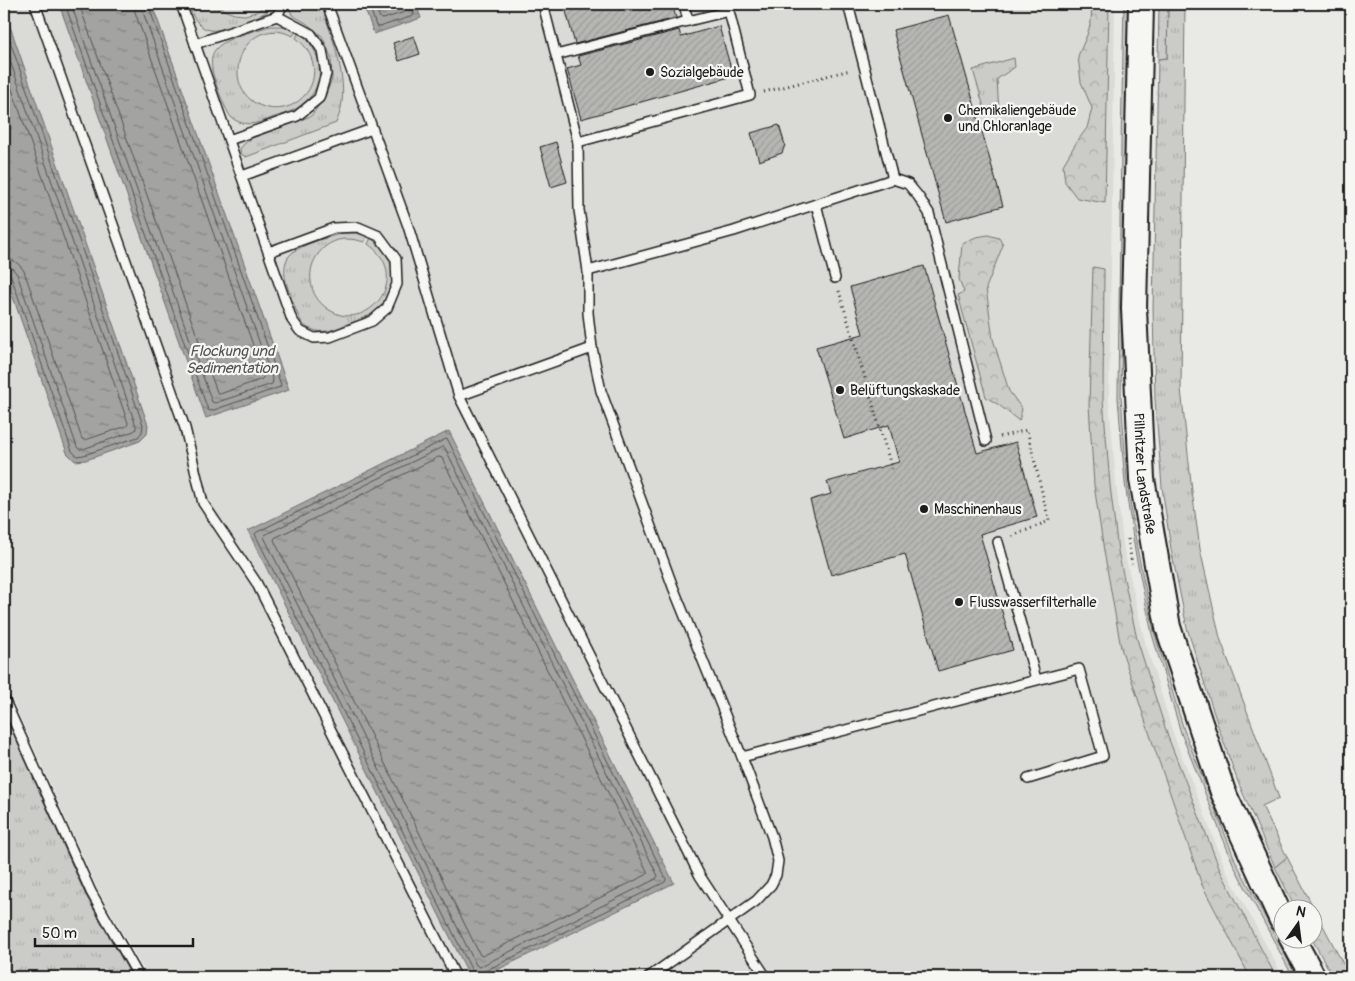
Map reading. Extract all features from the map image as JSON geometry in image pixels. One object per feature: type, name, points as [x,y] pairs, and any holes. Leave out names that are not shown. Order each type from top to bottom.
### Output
[{"type":"main road","name":"Pillnitzer Landstraße","points":[[1141,4],[1134,309],[1142,480],[1168,627],[1223,792],[1272,898]]},
{"type":"main road","points":[[1297,948],[1313,977]]},
{"type":"lane","points":[[35,4],[185,428],[203,504],[256,582],[456,977]]},
{"type":"lane","points":[[181,4],[242,176],[268,252],[292,320],[300,330],[314,338],[330,337],[372,321],[387,308],[397,284],[396,259],[379,236],[358,227],[334,228],[268,252]]},
{"type":"lane","points":[[195,44],[277,16],[283,4]]},
{"type":"lane","points":[[326,4],[408,226],[459,396],[700,876],[766,977]]},
{"type":"lane","points":[[543,4],[578,142],[579,210],[588,271],[588,313],[600,391],[673,587],[742,756],[772,837],[778,862],[776,874],[771,885],[756,902],[649,977]]},
{"type":"lane","points":[[684,4],[688,21]]},
{"type":"lane","points":[[848,4],[893,178]]},
{"type":"lane","points":[[556,55],[729,12],[750,95],[578,142]]},
{"type":"lane","points":[[229,140],[297,116],[319,98],[326,74],[322,50],[311,34],[277,16]]},
{"type":"lane","points":[[242,176],[372,129]]},
{"type":"lane","points":[[588,271],[734,231],[893,178],[908,184],[929,213],[986,441]]},
{"type":"lane","points":[[816,204],[835,278]]},
{"type":"lane","points":[[459,396],[592,348]]},
{"type":"lane","points":[[998,542],[1036,679]]},
{"type":"lane","points":[[742,756],[1079,669],[1103,756],[1028,779]]},
{"type":"lane","points":[[4,699],[90,892],[140,977]]},
{"type":"path","points":[[750,95],[865,66]]},
{"type":"path","points":[[835,278],[892,469]]},
{"type":"path","points":[[986,441],[1028,430],[1048,522],[998,542]]},
{"type":"shaded area","points":[[4,4],[1115,4],[1109,400],[1124,550],[1144,638],[1174,736],[1226,870],[1283,977],[148,977],[98,890],[4,681]]},
{"type":"green space","points":[[188,4],[215,4],[234,14],[245,15],[256,12],[268,4],[275,4],[254,18],[222,29],[210,30],[198,24]]},
{"type":"green space","points":[[291,4],[321,4],[334,42],[340,69],[343,96],[340,112],[336,123],[246,157],[241,154],[240,149],[252,138],[311,116],[325,97],[332,79],[331,57],[322,36],[292,15],[289,7]]},
{"type":"green space","points":[[1092,4],[1109,4],[1105,203],[1077,198],[1065,182],[1063,165],[1087,128],[1092,108],[1081,82],[1078,56],[1091,22]]},
{"type":"green space","points":[[1124,4],[1128,4],[1121,396],[1127,481],[1137,548],[1154,631],[1184,730],[1236,862],[1272,930],[1272,937],[1234,866],[1181,733],[1152,634],[1135,551],[1125,483],[1118,398]]},
{"type":"green space","points":[[1159,4],[1168,4],[1167,58],[1158,59]]},
{"type":"green space","points":[[1168,4],[1185,4],[1181,389],[1192,491],[1200,549],[1220,638],[1279,798],[1262,806],[1287,857],[1275,867],[1238,782],[1187,628],[1171,549],[1162,487],[1155,399],[1153,309],[1158,59],[1167,58]]},
{"type":"green space","points":[[270,26],[283,26],[296,31],[293,36],[282,32],[266,32],[254,38],[245,48],[239,61],[238,75],[242,88],[250,99],[264,107],[279,109],[294,104],[309,89],[313,81],[313,62],[304,45],[296,38],[299,32],[307,39],[317,57],[319,77],[317,86],[303,104],[293,110],[257,123],[242,123],[229,115],[223,103],[213,73],[213,55],[221,44]]},
{"type":"green space","points":[[1014,58],[1015,67],[997,79],[999,113],[986,114],[973,70]]},
{"type":"green space","points":[[343,233],[356,233],[367,236],[364,242],[350,239],[337,240],[324,247],[312,266],[311,281],[316,297],[328,309],[343,315],[357,315],[370,309],[380,299],[386,286],[387,272],[381,257],[368,244],[371,238],[383,250],[390,261],[392,277],[389,293],[381,307],[372,314],[334,329],[316,331],[304,325],[296,310],[286,280],[286,262],[294,251]]},
{"type":"green space","points":[[988,235],[999,238],[1003,245],[986,288],[993,339],[1009,391],[1022,409],[1019,421],[986,397],[958,295],[964,292],[959,279],[962,243],[976,237]]},
{"type":"green space","points":[[1093,267],[1104,269],[1103,399],[1110,485],[1118,551],[1137,639],[1168,737],[1221,872],[1276,977],[1250,977],[1202,885],[1121,648],[1094,485],[1089,405]]},
{"type":"green space","points":[[4,712],[85,894],[132,977],[4,977]]},
{"type":"green space","points":[[1287,857],[1309,898],[1290,898],[1275,867]]},
{"type":"green space","points":[[1322,924],[1350,977],[1333,977],[1317,948],[1322,948]]},
{"type":"green space","points":[[1278,948],[1282,948],[1297,977],[1293,977]]},
{"type":"water","name":"Flockung und Sedimentation","points":[[59,4],[152,4],[289,390],[206,418]]},
{"type":"water","points":[[363,4],[416,4],[421,18],[374,34]]},
{"type":"water","points":[[4,9],[148,425],[147,434],[140,441],[86,460],[75,461],[67,453],[4,271]]},
{"type":"water","points":[[449,431],[674,883],[483,977],[470,977],[248,531]]},
{"type":"building","points":[[564,4],[672,4],[676,18],[575,44]]},
{"type":"building","name":"Chemikaliengebäude und Chloranlage","points":[[949,15],[1003,206],[946,222],[893,30]]},
{"type":"building","name":"Sozialgebäude","points":[[719,26],[733,76],[581,119],[567,69],[581,65],[578,56],[679,30],[681,37]]},
{"type":"building","points":[[414,36],[420,54],[399,61],[393,43]]},
{"type":"building","points":[[779,125],[785,145],[782,153],[759,161],[751,133]]},
{"type":"building","points":[[556,142],[567,182],[551,187],[540,147]]},
{"type":"building","points":[[924,266],[977,453],[1016,442],[1037,517],[980,534],[1013,650],[938,671],[905,554],[831,575],[810,500],[831,494],[827,482],[899,462],[889,425],[844,439],[816,347],[863,334],[850,287]]},
{"type":"place","name":"Sozialgebäude","points":[[650,72]]},
{"type":"place","name":"Chemikaliengebäude und Chloranlage","points":[[948,118]]},
{"type":"place","name":"Belüftungskaskade","points":[[840,390]]},
{"type":"place","name":"Maschinenhaus","points":[[924,509]]},
{"type":"place","name":"Flusswasserfilterhalle","points":[[959,602]]}]
